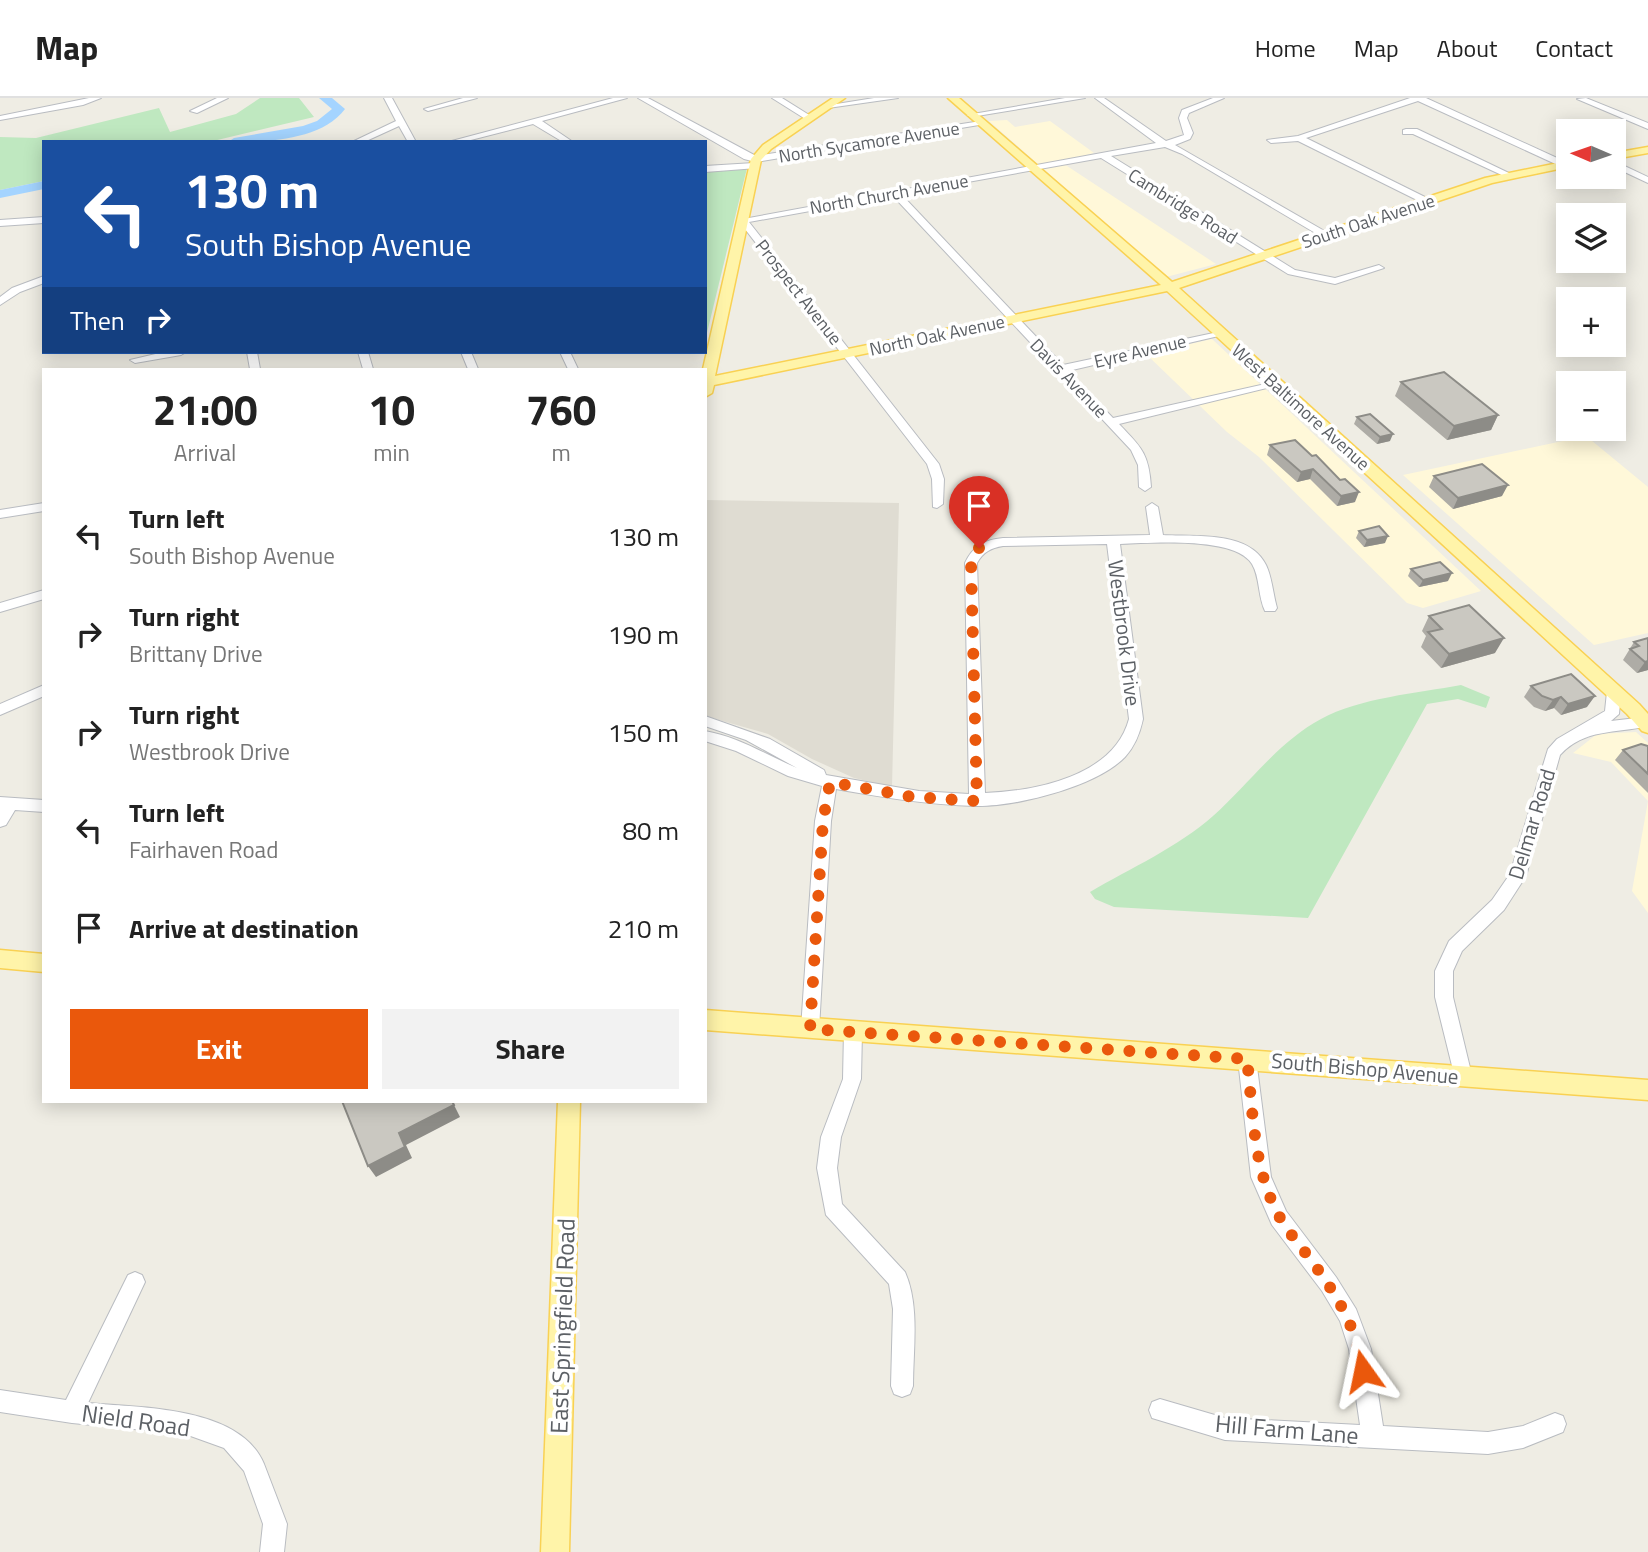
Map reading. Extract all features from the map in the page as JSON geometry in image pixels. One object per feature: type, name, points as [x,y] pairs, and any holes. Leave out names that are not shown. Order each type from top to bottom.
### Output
[{"type":"main road","points":[[707,382],[755,162],[766,147],[840,98]]},
{"type":"main road","name":"West Baltimore Avenue","points":[[953,98],[1170,287],[1647,724]]},
{"type":"main road","points":[[1626,154],[1648,150]]},
{"type":"main road","name":"South Oak Avenue","points":[[1170,287],[1509,175],[1556,167]]},
{"type":"main road","name":"North Oak Avenue","points":[[707,386],[1170,287]]},
{"type":"main road","points":[[0,959],[42,963]]},
{"type":"main road","name":"South Bishop Avenue","points":[[707,1020],[1648,1090]]},
{"type":"main road","name":"East Springfield Road","points":[[555,1552],[569,1103]]},
{"type":"street","points":[[0,118],[97,98]]},
{"type":"street","points":[[194,111],[225,98]]},
{"type":"street","points":[[388,98],[411,140]]},
{"type":"street","points":[[428,109],[473,98]]},
{"type":"street","points":[[460,140],[623,98]]},
{"type":"street","points":[[642,98],[755,162]]},
{"type":"street","points":[[776,98],[810,118]]},
{"type":"street","points":[[828,106],[894,98]]},
{"type":"street","points":[[971,115],[1081,98]]},
{"type":"street","points":[[1099,98],[1156,140],[1185,152],[1325,235]]},
{"type":"street","points":[[1167,144],[1188,135],[1189,130],[1182,118],[1185,111],[1220,98]]},
{"type":"street","points":[[1271,140],[1298,138],[1418,98],[1556,160]]},
{"type":"street","points":[[1581,99],[1648,126]]},
{"type":"street","points":[[535,121],[566,140]]},
{"type":"street","points":[[360,140],[401,122]]},
{"type":"street","name":"North Sycamore Avenue","points":[[707,169],[981,124]]},
{"type":"street","points":[[1406,132],[1414,131],[1509,175]]},
{"type":"street","points":[[1298,138],[1426,201]]},
{"type":"street","name":"North Church Avenue","points":[[743,220],[1167,144]]},
{"type":"street","name":"Cambridge Road","points":[[1104,156],[1262,256],[1292,272],[1335,281],[1379,268]]},
{"type":"street","points":[[1626,170],[1648,180]]},
{"type":"street","name":"Davis Avenue","points":[[895,193],[1136,449],[1144,465],[1145,482]]},
{"type":"street","points":[[0,223],[42,220]]},
{"type":"street","name":"Prospect Avenue","points":[[743,220],[933,464],[938,479],[937,504]]},
{"type":"street","points":[[0,302],[16,290],[42,280]]},
{"type":"street","name":"Eyre Avenue","points":[[1060,369],[1219,333]]},
{"type":"street","points":[[135,360],[170,354]]},
{"type":"street","points":[[1111,422],[1275,383]]},
{"type":"street","points":[[0,514],[42,507]]},
{"type":"street","points":[[1152,507],[1157,540]]},
{"type":"street","points":[[977,801],[971,563],[974,554],[985,545],[1017,541],[1221,542],[1246,551],[1260,566],[1270,608]]},
{"type":"street","name":"Westbrook Drive","points":[[707,736],[736,742],[791,771],[830,782],[913,797],[977,801],[1040,792],[1087,775],[1116,758],[1130,742],[1136,719],[1113,541]]},
{"type":"street","points":[[0,608],[42,595]]},
{"type":"street","name":"Delmar Road","points":[[1463,1076],[1444,997],[1447,962],[1455,946],[1499,905],[1518,876],[1553,753],[1562,743],[1612,714],[1614,691]]},
{"type":"street","points":[[0,710],[42,692]]},
{"type":"street","name":"Westbrook Drive","points":[[707,722],[741,731],[779,748],[830,782]]},
{"type":"street","name":"Delmar Road","points":[[1585,730],[1647,724]]},
{"type":"street","points":[[810,1029],[823,821],[830,782]]},
{"type":"street","points":[[0,821],[6,804],[42,806]]},
{"type":"street","points":[[853,1031],[852,1079],[831,1136],[827,1168],[833,1208],[898,1279],[903,1308],[902,1386]]},
{"type":"street","name":"Hill Farm Lane","points":[[1247,1059],[1261,1177],[1279,1217],[1329,1284],[1349,1316],[1360,1349],[1373,1436]]},
{"type":"street","points":[[72,1412],[135,1282]]},
{"type":"street","name":"Nield Road","points":[[0,1401],[72,1412],[185,1423],[231,1440],[253,1464],[275,1524],[272,1552]]},
{"type":"street","name":"Hill Farm Lane","points":[[1160,1410],[1224,1429],[1488,1443],[1522,1437],[1555,1424]]},
{"type":"shaded area","points":[[1007,120],[1015,127],[1050,121],[1094,153],[1061,162],[1216,264],[1166,277],[989,121]]},
{"type":"shaded area","points":[[1212,339],[1481,591],[1423,608],[1407,603],[1259,457],[1227,432],[1146,354]]},
{"type":"shaded area","points":[[1563,441],[1592,441],[1648,487],[1648,633],[1594,645],[1403,475]]},
{"type":"shaded area","points":[[707,500],[899,503],[892,787],[854,778],[812,759],[768,734],[707,717]]},
{"type":"shaded area","points":[[1636,732],[1648,743],[1648,801],[1611,762],[1573,753],[1597,734]]},
{"type":"shaded area","points":[[1648,801],[1648,913],[1632,891]]},
{"type":"green space","points":[[260,98],[299,98],[314,117],[217,140],[42,140],[42,181],[0,190],[0,137],[36,138],[159,108],[170,132],[236,114]]},
{"type":"green space","points":[[747,168],[707,333],[707,171]]},
{"type":"green space","points":[[1461,685],[1490,697],[1486,708],[1458,699],[1427,704],[1308,918],[1114,907],[1095,899],[1090,892],[1170,847],[1199,827],[1226,804],[1277,751],[1305,728],[1321,719],[1371,701]]},
{"type":"building","points":[[1444,372],[1498,415],[1454,426],[1401,382]]},
{"type":"building","points":[[1370,414],[1393,434],[1380,437],[1357,417]]},
{"type":"building","points":[[1295,440],[1312,456],[1316,455],[1340,480],[1345,479],[1359,492],[1341,496],[1313,469],[1301,472],[1270,445]]},
{"type":"building","points":[[1482,464],[1508,485],[1458,498],[1434,476]]},
{"type":"building","points":[[1379,526],[1388,536],[1367,540],[1359,531]]},
{"type":"building","points":[[1440,562],[1452,573],[1423,580],[1411,569]]},
{"type":"building","points":[[1469,605],[1504,638],[1449,654],[1428,632],[1442,629],[1429,616]]},
{"type":"building","points":[[1648,638],[1648,661],[1645,662],[1630,649],[1639,646],[1634,642]]},
{"type":"building","points":[[1571,674],[1595,696],[1568,704],[1561,697],[1553,700],[1542,696],[1531,686]]},
{"type":"building","points":[[1641,744],[1648,746],[1648,774],[1623,750]]},
{"type":"building","points":[[343,1103],[453,1103],[454,1105],[399,1133],[405,1147],[368,1166]]},
{"type":"waterway","points":[[246,140],[292,132],[321,123],[339,109],[325,98]]},
{"type":"waterway","points":[[0,194],[42,185]]},
{"type":"route","points":[[979,548],[971,563],[977,801],[913,797],[830,782],[823,821],[810,1029],[1247,1059],[1261,1177],[1279,1217],[1329,1284],[1349,1316],[1360,1349],[1363,1371]]}]
